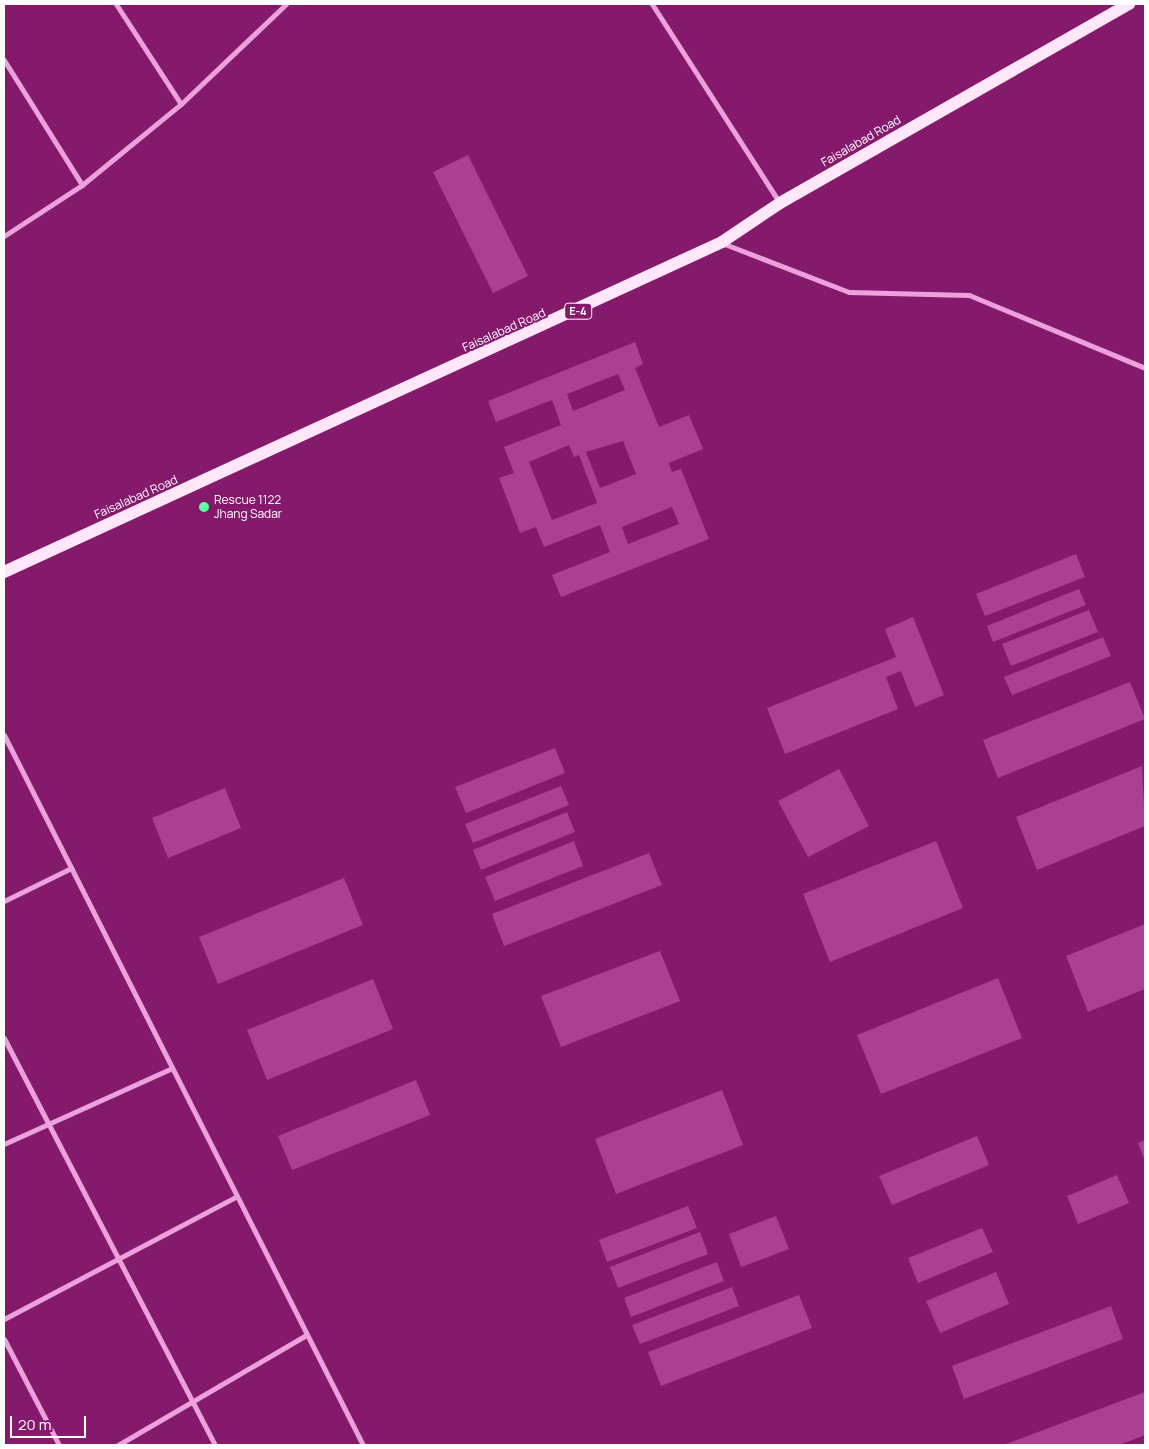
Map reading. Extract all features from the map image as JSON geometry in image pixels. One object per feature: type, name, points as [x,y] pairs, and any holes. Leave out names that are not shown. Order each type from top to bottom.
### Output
[{"type":"main road","name":"Faisalabad Road","points":[[4,572],[722,242],[780,203],[1129,4]]},
{"type":"street","points":[[116,4],[181,104]]},
{"type":"street","points":[[4,236],[82,185],[181,104],[286,4]]},
{"type":"street","points":[[652,4],[780,203]]},
{"type":"street","points":[[4,60],[82,185]]},
{"type":"street","points":[[722,242],[849,292],[969,295],[1145,368]]},
{"type":"street","points":[[4,735],[362,1445]]},
{"type":"street","points":[[4,751],[10,748]]},
{"type":"street","points":[[4,901],[71,868]]},
{"type":"street","points":[[4,1038],[215,1445]]},
{"type":"street","points":[[4,1144],[172,1068]]},
{"type":"street","points":[[4,1319],[119,1261],[237,1196]]},
{"type":"street","points":[[118,1445],[193,1403],[306,1334]]},
{"type":"street","points":[[4,1339],[59,1445]]},
{"type":"building","points":[[468,155],[528,276],[493,293],[433,172]]},
{"type":"building","points":[[635,342],[643,364],[635,368],[659,427],[689,415],[703,449],[669,463],[672,472],[681,469],[709,539],[561,597],[552,575],[610,552],[600,525],[544,547],[536,527],[520,533],[499,478],[514,473],[504,447],[561,425],[552,400],[496,422],[488,401]],"holes":[[[618,374],[625,390],[573,411],[567,394]],[[623,441],[636,474],[600,488],[586,452]],[[569,445],[574,457],[579,455],[597,503],[552,520],[529,462]],[[672,507],[679,524],[628,544],[622,527]]]},
{"type":"building","points":[[1076,554],[1085,577],[985,616],[976,594]]},
{"type":"building","points":[[1079,589],[1086,605],[993,642],[987,626]]},
{"type":"building","points":[[1089,610],[1098,632],[1011,666],[1002,644]]},
{"type":"building","points":[[913,617],[944,695],[915,707],[901,671],[886,677],[898,709],[785,754],[767,708],[896,657],[885,629]]},
{"type":"building","points":[[1103,637],[1111,656],[1012,695],[1004,677]]},
{"type":"building","points":[[1130,682],[1145,719],[998,778],[983,740]]},
{"type":"building","points":[[555,748],[565,773],[466,813],[455,787]]},
{"type":"building","points":[[1142,766],[1145,826],[1037,870],[1016,817]]},
{"type":"building","points":[[839,769],[869,826],[808,857],[778,801]]},
{"type":"building","points":[[561,786],[569,805],[473,843],[465,824]]},
{"type":"building","points":[[225,788],[241,828],[168,858],[152,818]]},
{"type":"building","points":[[567,812],[575,832],[481,870],[473,850]]},
{"type":"building","points":[[574,841],[583,866],[495,901],[485,877]]},
{"type":"building","points":[[936,841],[963,908],[830,962],[803,894]]},
{"type":"building","points":[[649,853],[662,885],[504,946],[492,914]]},
{"type":"building","points":[[344,878],[363,925],[218,984],[199,937]]},
{"type":"building","points":[[1145,924],[1145,989],[1088,1012],[1066,956]]},
{"type":"building","points":[[660,951],[680,1001],[561,1047],[541,996]]},
{"type":"building","points":[[998,978],[1022,1038],[881,1094],[857,1035]]},
{"type":"building","points":[[373,979],[393,1029],[267,1080],[247,1030]]},
{"type":"building","points":[[416,1080],[430,1115],[292,1170],[278,1136]]},
{"type":"building","points":[[722,1090],[743,1145],[616,1194],[595,1139]]},
{"type":"building","points":[[977,1136],[989,1165],[892,1205],[879,1176]]},
{"type":"building","points":[[1145,1140],[1145,1161],[1138,1143]]},
{"type":"building","points":[[1117,1175],[1129,1203],[1078,1224],[1067,1196]]},
{"type":"building","points":[[688,1206],[697,1228],[607,1262],[599,1240]]},
{"type":"building","points":[[776,1216],[789,1249],[741,1267],[729,1234]]},
{"type":"building","points":[[982,1228],[993,1252],[918,1283],[908,1258]]},
{"type":"building","points":[[700,1232],[708,1254],[618,1288],[610,1267]]},
{"type":"building","points":[[717,1262],[724,1281],[631,1317],[624,1298]]},
{"type":"building","points":[[996,1272],[1009,1304],[940,1333],[926,1301]]},
{"type":"building","points":[[732,1287],[739,1306],[640,1344],[632,1325]]},
{"type":"building","points":[[799,1295],[812,1328],[661,1386],[648,1352]]},
{"type":"building","points":[[1111,1306],[1123,1339],[964,1399],[952,1366]]},
{"type":"building","points":[[1145,1392],[1145,1435],[1119,1445],[1003,1445]]},
{"type":"place","name":"Rescue 1122 Jhang Sadar","points":[[204,507]]}]
